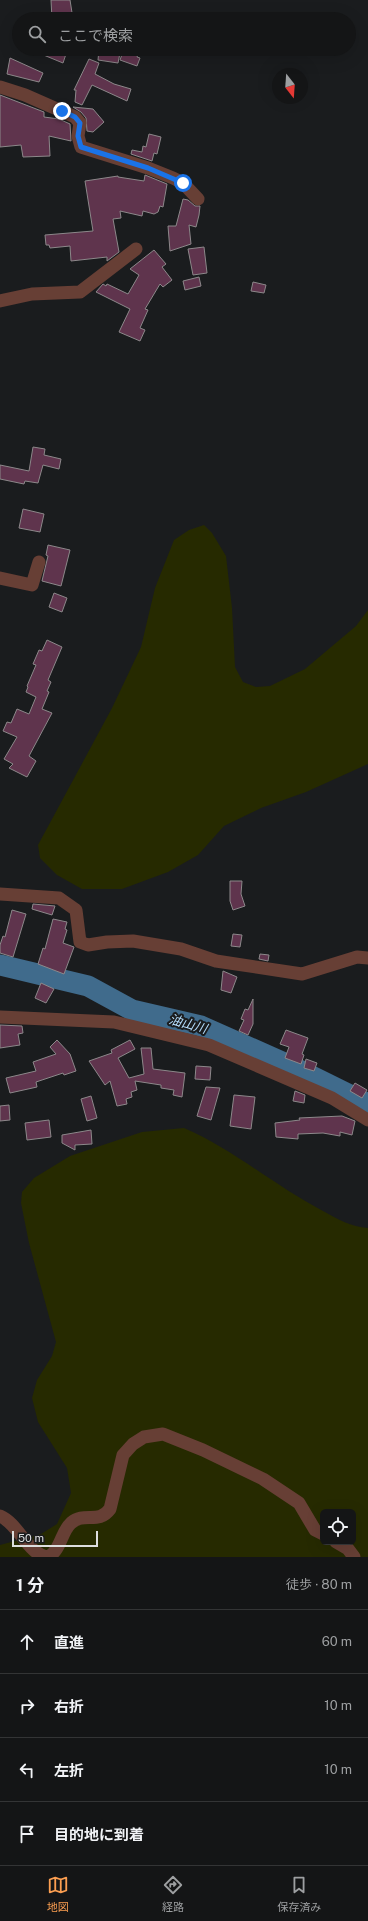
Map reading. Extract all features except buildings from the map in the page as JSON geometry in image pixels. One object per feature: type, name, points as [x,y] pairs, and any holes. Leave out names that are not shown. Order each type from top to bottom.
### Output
[{"type":"street","points":[[0,87],[25,95],[75,117],[80,123],[78,136],[81,147],[148,168],[173,178],[183,183],[198,199]]},
{"type":"street","points":[[0,301],[32,294],[80,292],[136,250]]},
{"type":"street","points":[[0,578],[32,585],[39,562]]},
{"type":"street","points":[[0,894],[59,898],[76,910],[80,942],[88,945],[107,942],[133,941],[181,949],[216,961],[302,974],[357,957],[368,958]]},
{"type":"street","points":[[0,1017],[114,1022],[209,1045],[332,1098],[368,1120]]},
{"type":"street","points":[[0,1516],[16,1527],[37,1553],[48,1557],[54,1554],[70,1524],[80,1518],[99,1518],[105,1515],[110,1509],[123,1455],[128,1449],[144,1437],[163,1434],[203,1450],[263,1479],[299,1503],[315,1530],[320,1532]]},
{"type":"street","points":[[341,1545],[348,1549],[354,1557]]},
{"type":"green space","points":[[204,525],[212,533],[226,556],[232,608],[235,667],[243,682],[256,687],[270,686],[305,669],[356,626],[368,610],[368,764],[306,792],[261,808],[224,826],[198,855],[168,872],[122,889],[82,889],[57,875],[40,858],[38,845],[112,708],[141,647],[155,588],[174,540],[189,530]]},
{"type":"green space","points":[[184,1128],[220,1146],[305,1201],[339,1220],[368,1228],[368,1557],[0,1557],[0,1545],[41,1534],[57,1524],[71,1493],[67,1468],[38,1422],[32,1398],[37,1380],[52,1356],[56,1342],[29,1243],[21,1203],[22,1192],[34,1178],[70,1156],[142,1132]]},
{"type":"waterway","name":"油山川","points":[[0,965],[88,986],[132,1010],[201,1026],[289,1065],[368,1104]]},
{"type":"route","points":[[62,111],[75,117],[80,123],[78,136],[81,147],[148,168],[183,183]]}]
